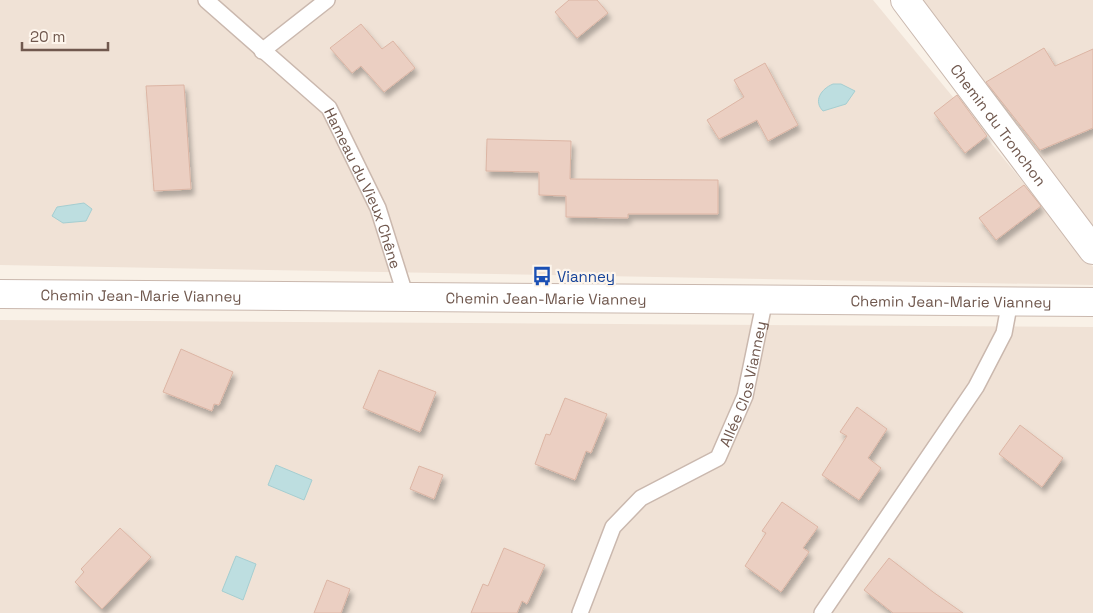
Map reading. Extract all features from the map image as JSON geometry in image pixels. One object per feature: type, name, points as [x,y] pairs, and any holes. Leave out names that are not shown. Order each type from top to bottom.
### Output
[{"type":"street","name":"Chemin du Tronchon","points":[[905,0],[1093,250]]},
{"type":"street","name":"Chemin Jean-Marie Vianney","points":[[0,294],[1093,302]]},
{"type":"lane","name":"Hameau du Vieux Chêne","points":[[206,0],[329,108],[378,208],[406,297]]},
{"type":"lane","points":[[262,51],[327,0]]},
{"type":"lane","name":"Allée Clos Vianney","points":[[580,613],[613,527],[641,498],[718,458],[745,396],[765,299]]},
{"type":"lane","points":[[822,613],[976,387],[1004,333],[1010,301]]},
{"type":"shaded area","points":[[0,0],[873,0],[1093,267],[1093,285],[0,265]]},
{"type":"shaded area","points":[[915,0],[1093,0],[1093,226]]},
{"type":"shaded area","points":[[0,320],[1093,327],[1093,613],[0,613]]},
{"type":"water","points":[[833,84],[841,84],[855,91],[846,104],[823,111],[819,103],[820,96],[825,89]]},
{"type":"water","points":[[84,203],[92,209],[86,221],[63,223],[52,216],[57,207]]},
{"type":"water","points":[[276,465],[312,480],[304,500],[268,485]]},
{"type":"water","points":[[236,556],[256,564],[243,600],[222,591]]},
{"type":"building","points":[[569,0],[597,0],[608,13],[577,38],[555,12]]},
{"type":"building","points":[[361,24],[382,49],[393,41],[415,68],[384,92],[361,66],[352,73],[330,48]]},
{"type":"building","points":[[1044,48],[1055,66],[1093,49],[1093,128],[1040,150],[986,82]]},
{"type":"building","points":[[765,63],[798,125],[768,141],[757,120],[719,139],[707,120],[744,97],[734,80]]},
{"type":"building","points":[[184,85],[191,189],[154,191],[146,86]]},
{"type":"building","points":[[957,95],[987,136],[965,153],[934,113]]},
{"type":"building","points":[[487,139],[571,141],[570,179],[718,180],[718,214],[628,214],[628,218],[566,217],[566,196],[539,195],[539,172],[486,171]]},
{"type":"building","points":[[1024,185],[1041,206],[996,240],[979,218]]},
{"type":"building","points":[[181,349],[233,372],[219,405],[214,404],[212,411],[163,392]]},
{"type":"building","points":[[379,370],[436,392],[420,432],[363,408]]},
{"type":"building","points":[[565,398],[607,414],[591,453],[586,451],[575,480],[535,464],[546,434],[550,435]]},
{"type":"building","points":[[857,407],[887,429],[868,458],[881,468],[859,500],[822,475],[847,436],[840,432]]},
{"type":"building","points":[[1020,425],[1063,458],[1042,487],[999,454]]},
{"type":"building","points":[[419,466],[443,475],[434,499],[410,489]]},
{"type":"building","points":[[782,502],[818,527],[803,548],[809,552],[781,592],[745,566],[766,533],[762,531]]},
{"type":"building","points":[[120,528],[151,557],[102,609],[75,582],[84,572],[81,569]]},
{"type":"building","points":[[504,548],[545,565],[527,604],[522,601],[517,613],[471,613],[483,584],[488,586]]},
{"type":"building","points":[[889,558],[963,613],[893,613],[864,590]]},
{"type":"building","points":[[327,580],[350,589],[341,613],[314,613]]},
{"type":"place","name":"Vianney","points":[[542,276]]}]
